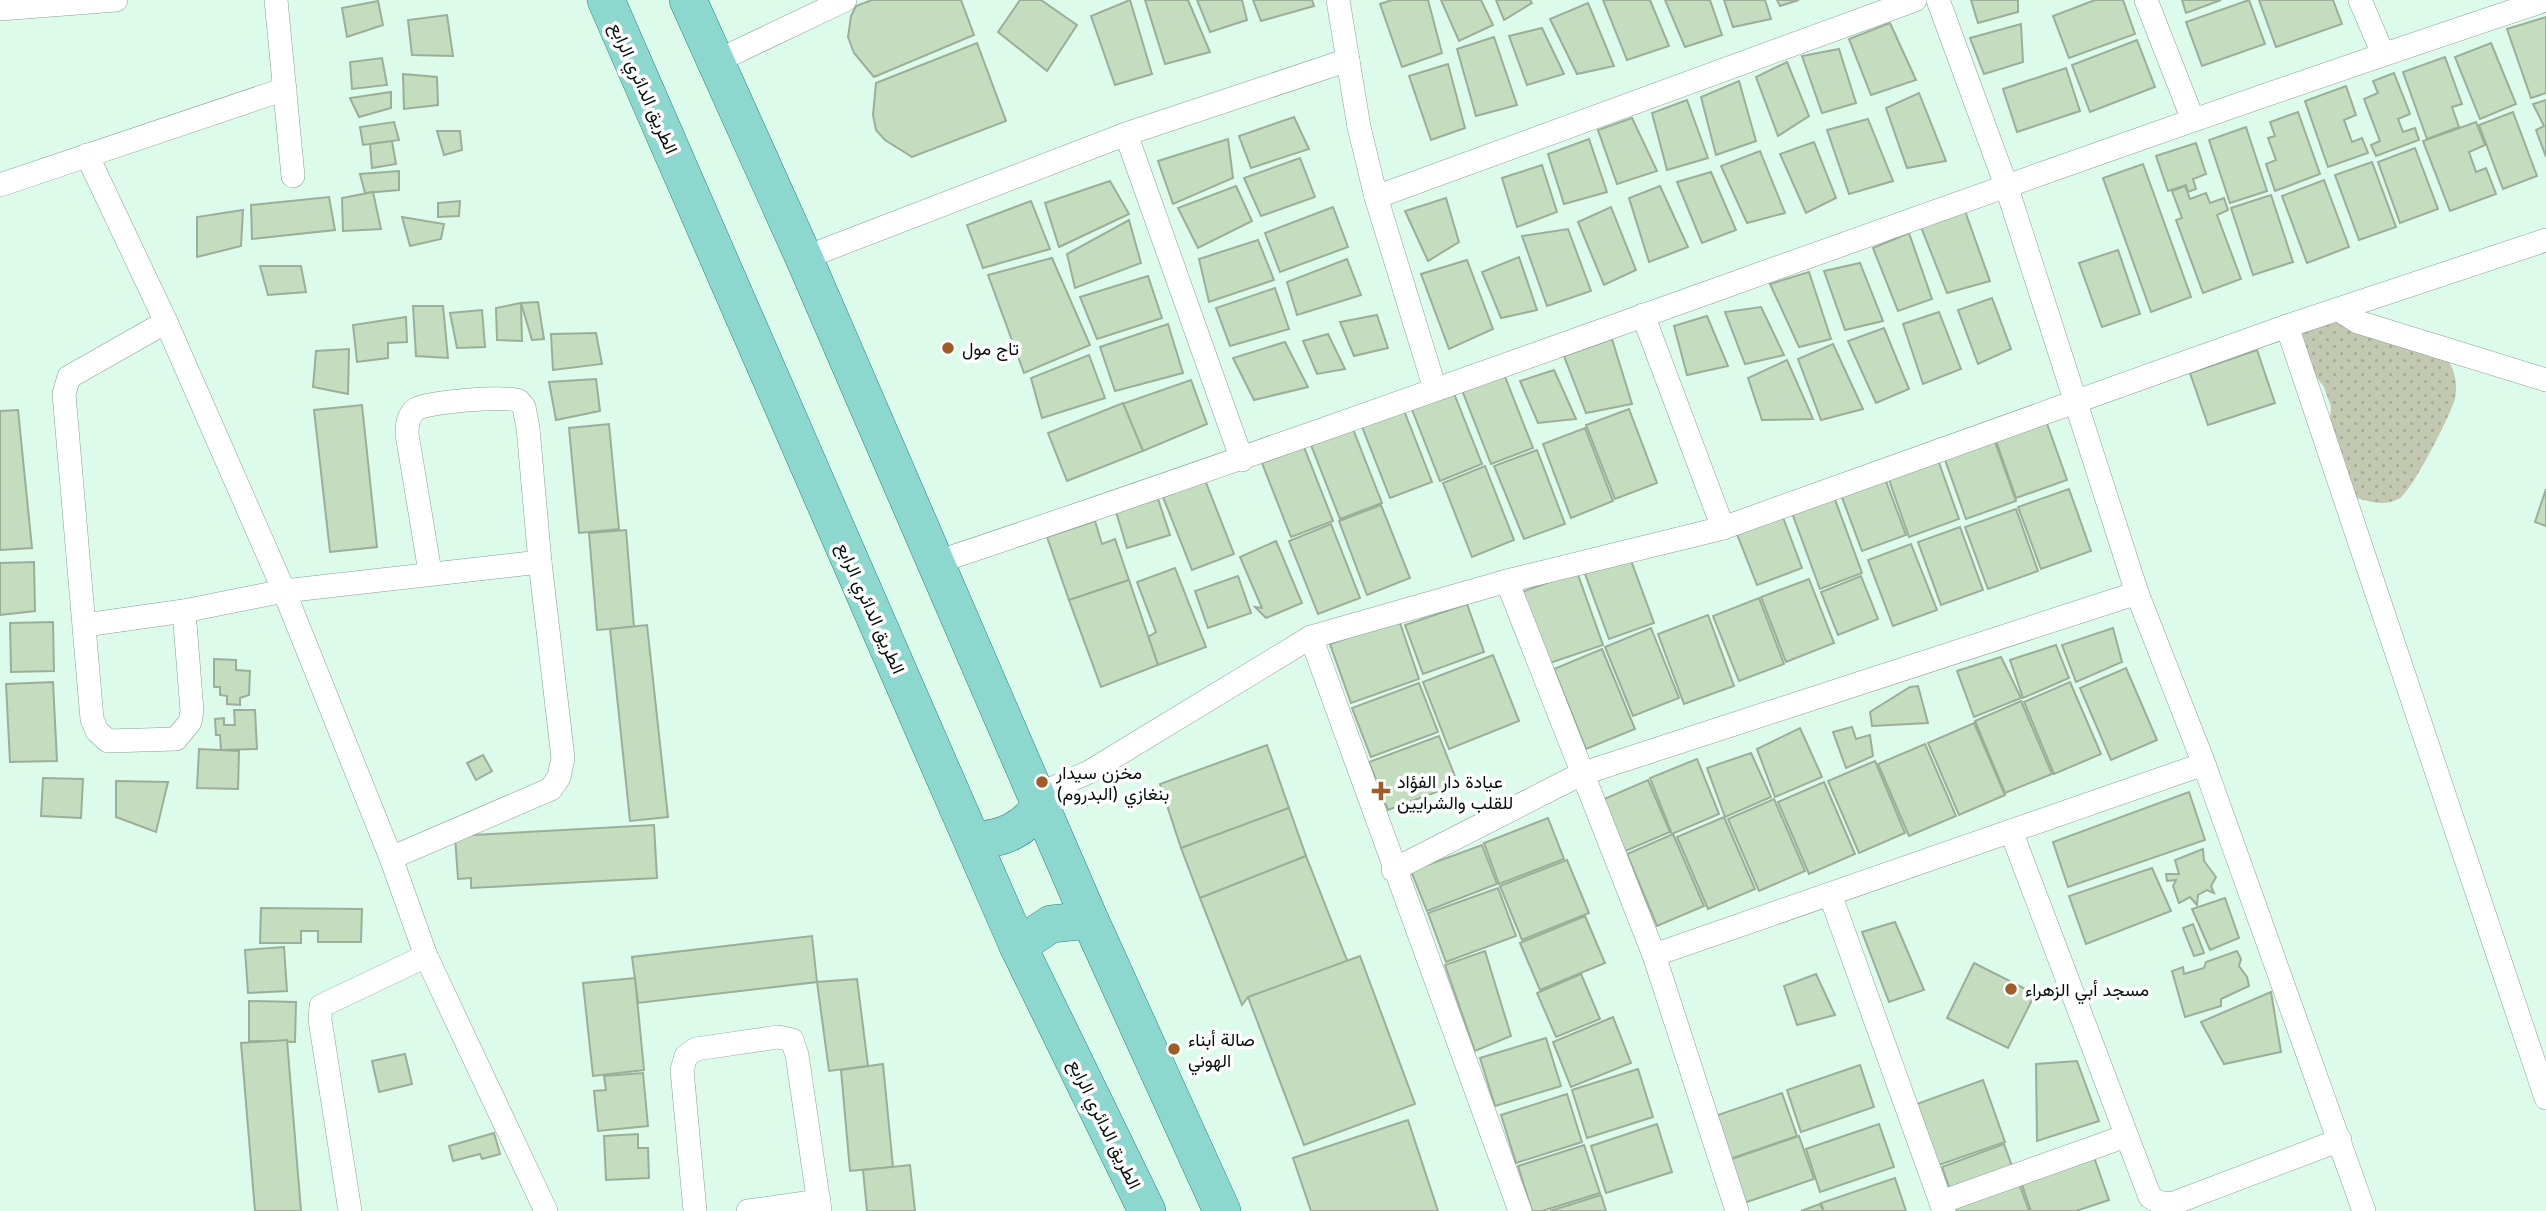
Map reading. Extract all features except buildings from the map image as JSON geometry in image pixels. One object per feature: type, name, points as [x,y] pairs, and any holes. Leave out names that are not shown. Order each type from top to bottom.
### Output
[{"type":"main road","name":"الطريق الدائري الرابع","points":[[606,0],[1018,946],[1147,1211]]},
{"type":"main road","points":[[688,0],[804,258],[1090,920],[1222,1211]]},
{"type":"main road","points":[[973,840],[986,840],[1012,832],[1024,825],[1039,800]]},
{"type":"main road","points":[[1018,946],[1051,924],[1090,920]]},
{"type":"street","points":[[0,9],[116,0]]},
{"type":"street","points":[[276,0],[293,176]]},
{"type":"street","points":[[715,62],[845,0]]},
{"type":"street","points":[[1338,0],[1359,127],[1376,197],[1435,389]]},
{"type":"street","points":[[1376,197],[1915,0]]},
{"type":"street","points":[[1938,0],[2006,186],[2137,593],[2204,765],[2364,1211]]},
{"type":"street","points":[[2146,0],[2193,120]]},
{"type":"street","points":[[2360,0],[2383,54]]},
{"type":"street","points":[[934,563],[1242,460],[2193,120],[2546,0]]},
{"type":"street","points":[[804,258],[1126,134],[1348,60]]},
{"type":"street","points":[[0,185],[285,89]]},
{"type":"street","points":[[1126,134],[1242,460]]},
{"type":"street","points":[[87,155],[166,322],[284,591],[391,858],[426,956],[546,1211]]},
{"type":"street","points":[[1039,800],[1090,772],[1311,637],[1507,581],[1723,528],[2075,405],[2287,326],[2546,240]]},
{"type":"street","points":[[2339,310],[2358,322],[2546,380]]},
{"type":"street","points":[[1643,315],[1723,528]]},
{"type":"street","points":[[166,322],[69,377],[65,385],[92,719],[101,737],[108,741],[176,739],[185,732],[191,716],[184,611]]},
{"type":"street","points":[[2287,326],[2544,1089]]},
{"type":"street","points":[[391,858],[551,789],[556,783],[563,758],[540,562],[527,415],[519,401],[506,398],[430,405],[415,410],[410,416],[407,434],[430,572]]},
{"type":"street","points":[[85,625],[184,611],[284,591],[430,572],[540,562]]},
{"type":"street","points":[[1507,581],[1654,955],[1737,1211]]},
{"type":"street","points":[[1394,870],[1581,774],[2137,593]]},
{"type":"street","points":[[1311,637],[1520,1211]]},
{"type":"street","points":[[1654,955],[2204,765]]},
{"type":"street","points":[[2011,831],[2150,1197],[2162,1204],[2174,1203],[2340,1140]]},
{"type":"street","points":[[1830,894],[1943,1207],[2126,1136]]},
{"type":"street","points":[[350,1211],[320,1020],[321,1006],[337,996],[426,956]]},
{"type":"street","points":[[695,1211],[682,1070],[686,1056],[696,1049],[778,1037],[792,1040],[797,1055],[820,1206],[748,1211]]},
{"type":"green space","points":[[2344,315],[2433,346],[2445,355],[2454,373],[2456,386],[2452,407],[2422,468],[2406,492],[2395,501],[2371,502],[2354,497],[2328,447],[2331,407],[2324,387],[2311,370],[2299,337],[2302,331]]},
{"type":"place","name":"تاج مول","points":[[948,348]]},
{"type":"place","name":"مخزن سيدار بنغازي (البدروم)","points":[[1042,782]]},
{"type":"place","name":"عيادة دار الفؤاد للقلب والشرايين","points":[[1381,791]]},
{"type":"place","name":"مسجد أبي الزهراء","points":[[2011,989]]},
{"type":"place","name":"صالة أبناء الهوني","points":[[1174,1049]]}]
